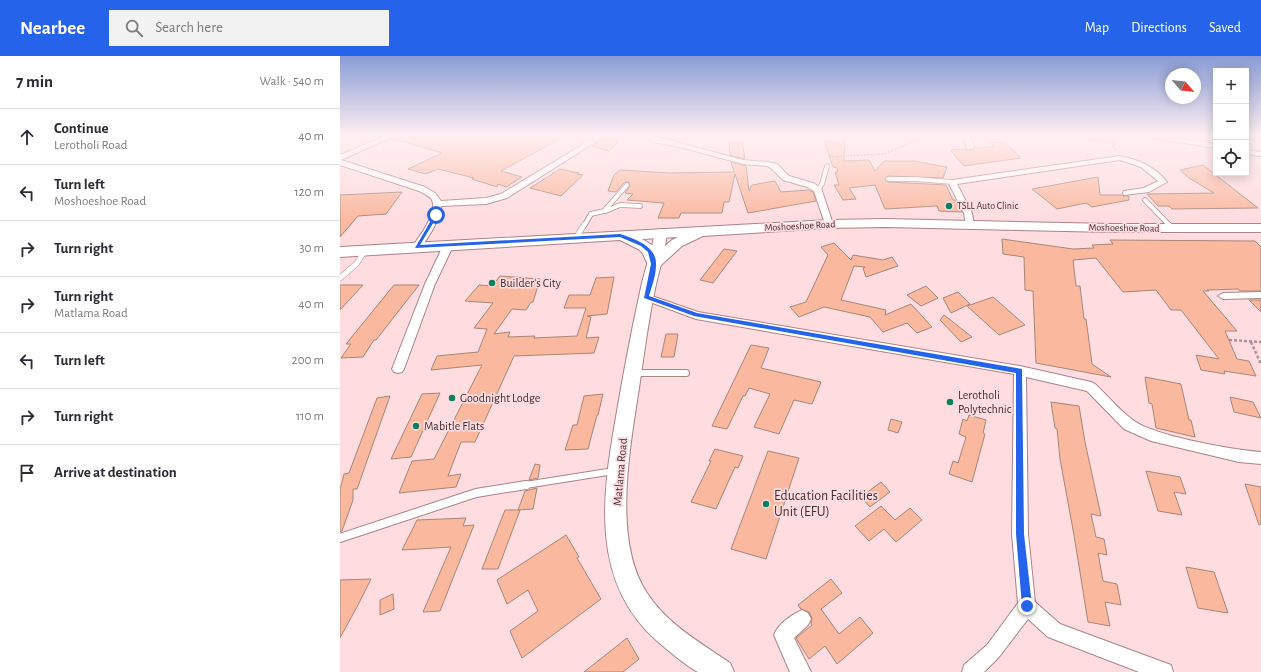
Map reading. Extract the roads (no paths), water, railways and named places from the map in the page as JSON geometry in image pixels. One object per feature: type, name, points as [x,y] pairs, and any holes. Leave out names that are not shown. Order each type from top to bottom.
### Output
[{"type":"main road","name":"Moshoeshoe Road","points":[[340,252],[829,224],[1259,230]]},
{"type":"main road","points":[[620,236],[647,248],[654,264],[677,243],[705,230]]},
{"type":"street","points":[[348,165],[422,189],[434,196],[438,204],[436,215],[417,247]]},
{"type":"street","points":[[438,204],[486,201],[504,196],[555,165]]},
{"type":"street","points":[[770,165],[774,166],[786,178],[810,185],[818,190],[829,224]]},
{"type":"street","points":[[970,225],[968,213],[952,182],[1073,165]]},
{"type":"street","points":[[1127,193],[1146,190],[1163,182],[1152,169],[1143,165]]},
{"type":"street","name":"Matlama Road","points":[[661,233],[646,297],[632,373],[618,471],[615,495],[620,556],[631,590],[647,613],[672,638],[721,672]]},
{"type":"street","points":[[398,369],[430,284],[448,246]]},
{"type":"street","points":[[1223,296],[1261,295]]},
{"type":"street","points":[[646,297],[696,314],[1020,371],[1092,387],[1129,425],[1156,437],[1239,456],[1261,458]]},
{"type":"street","points":[[1020,371],[1020,534],[1027,606],[1054,631],[1164,672]]},
{"type":"street","points":[[971,672],[993,651],[1027,606]]},
{"type":"street","points":[[802,619],[783,634],[798,668],[802,672]]},
{"type":"lane","points":[[818,190],[822,184],[827,166]]},
{"type":"lane","points":[[888,179],[915,179],[952,182]]},
{"type":"lane","points":[[604,211],[627,186]]},
{"type":"lane","points":[[1145,200],[1172,228]]},
{"type":"lane","points":[[576,238],[591,214],[620,205],[640,206]]},
{"type":"lane","points":[[340,278],[356,264],[365,251]]},
{"type":"lane","points":[[632,373],[686,373]]},
{"type":"lane","points":[[340,538],[476,494],[618,471]]},
{"type":"place","name":"TSLL Auto Clinic","points":[[949,206]]},
{"type":"place","name":"Builder's City","points":[[492,283]]},
{"type":"place","name":"Goodnight Lodge","points":[[452,398]]},
{"type":"place","name":"Lerotholi Polytechnic","points":[[950,402]]},
{"type":"place","name":"Mabitle Flats","points":[[416,426]]},
{"type":"place","name":"Education Facilities Unit (EFU)","points":[[766,504]]}]
